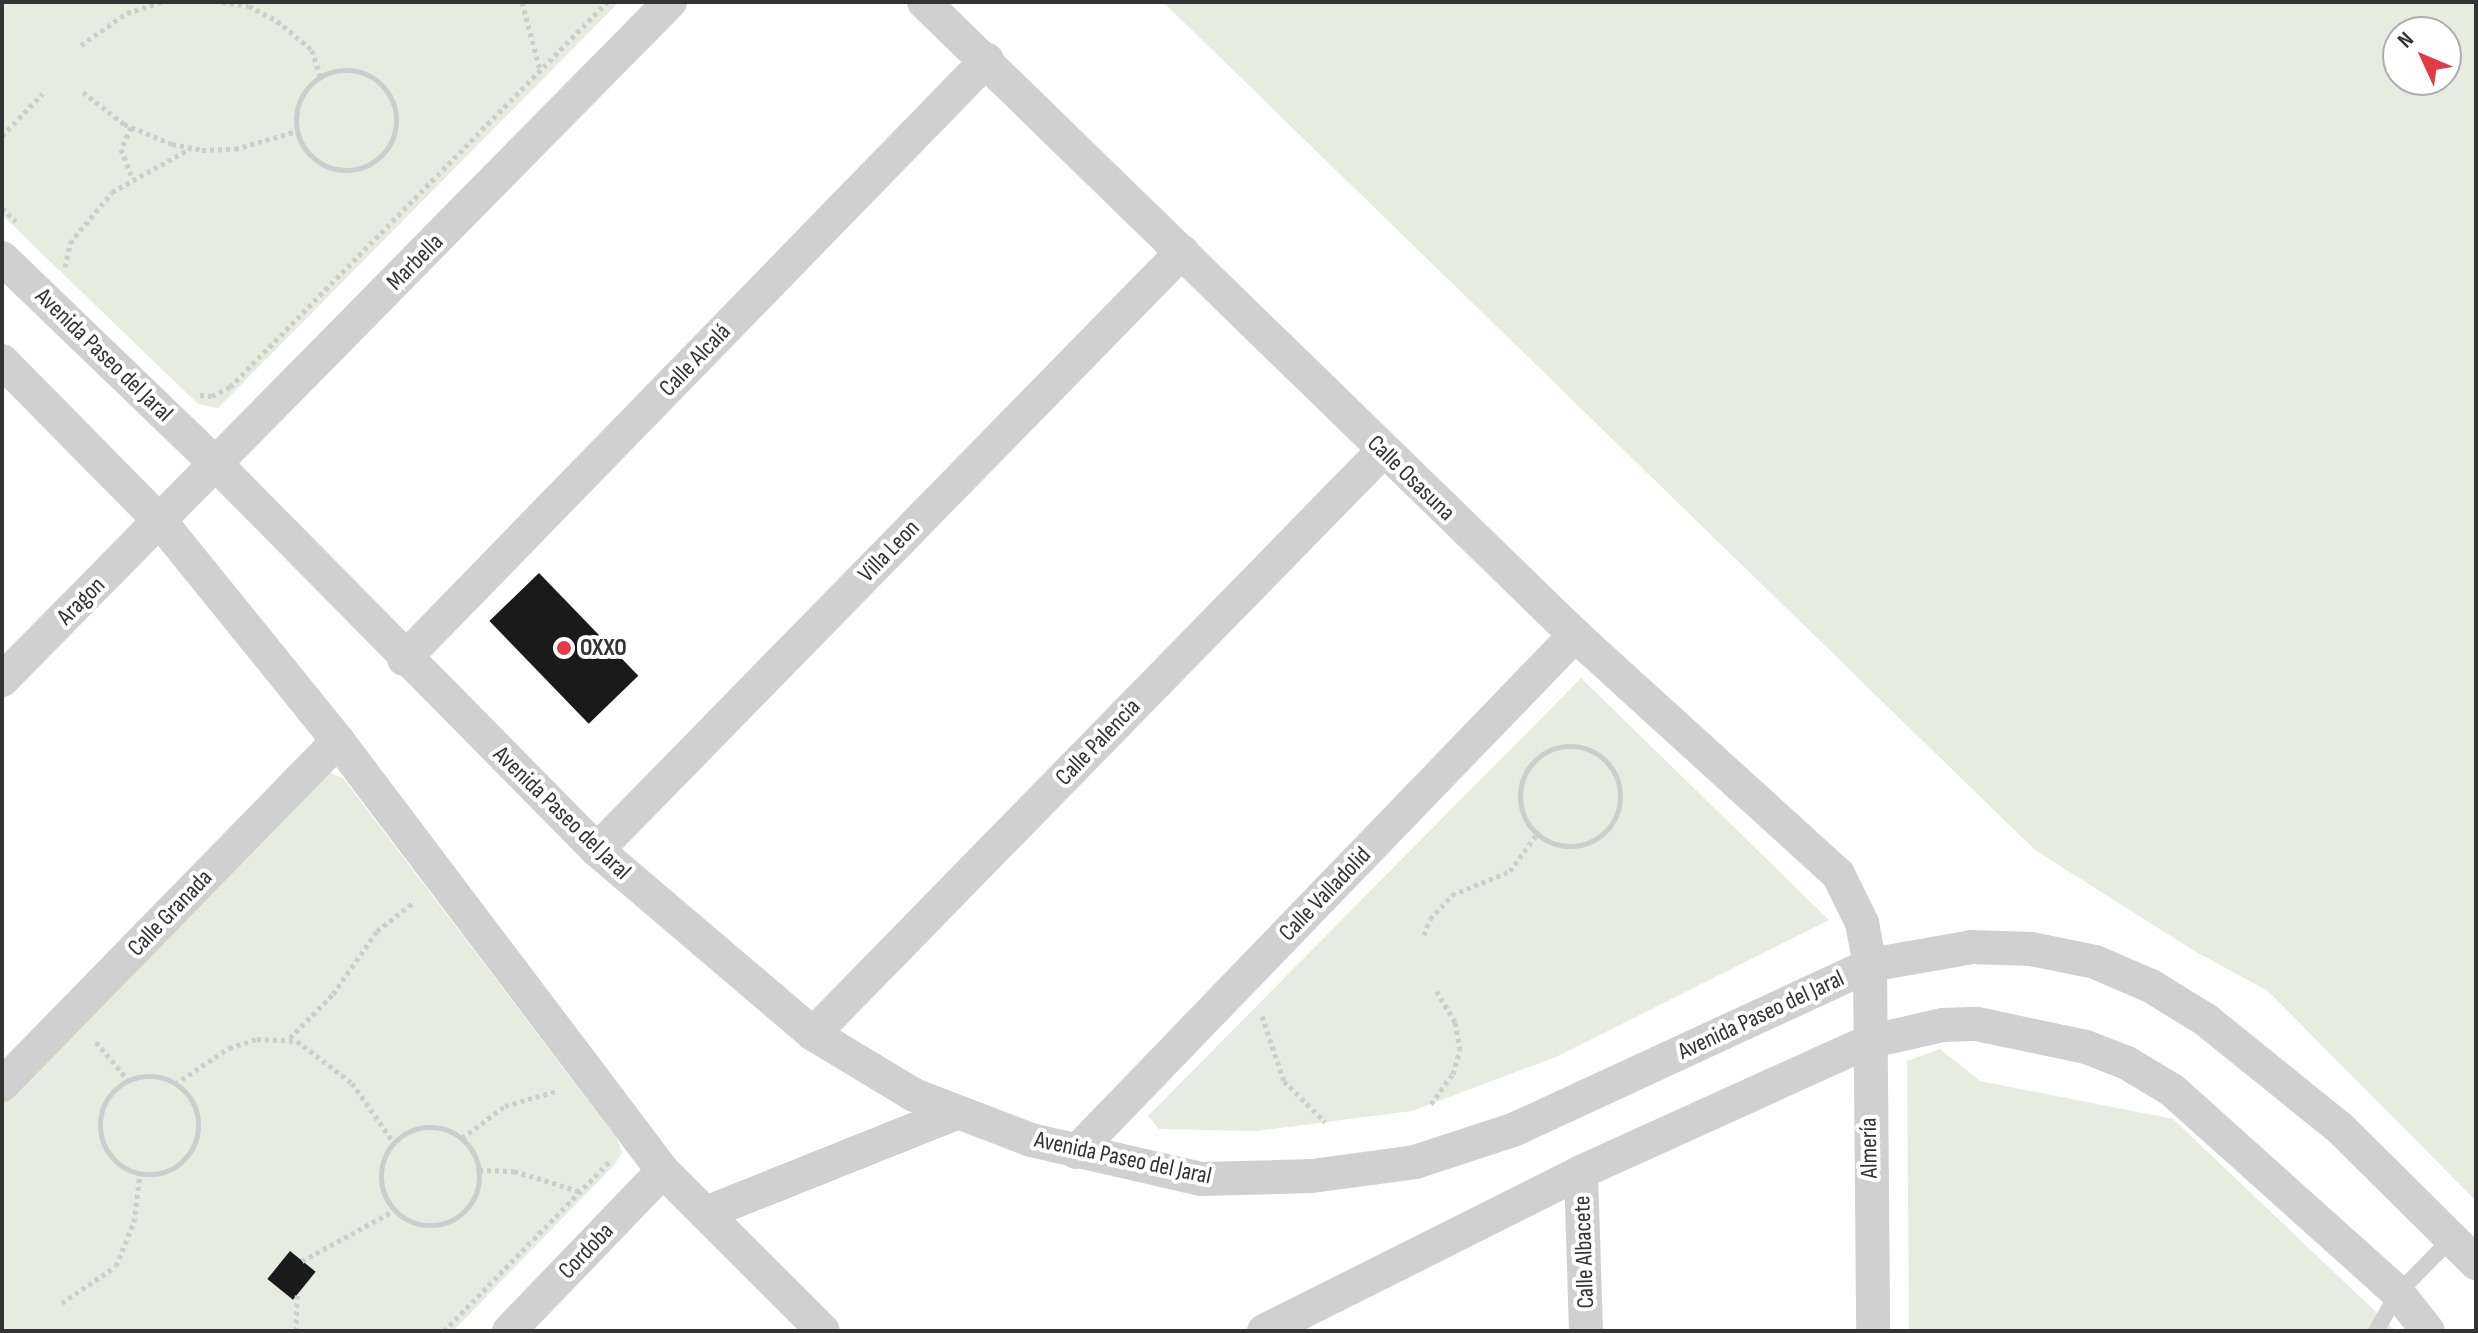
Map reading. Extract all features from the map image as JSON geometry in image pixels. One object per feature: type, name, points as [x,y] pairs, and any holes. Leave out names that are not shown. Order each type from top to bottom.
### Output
[{"type":"street","name":"Marbella","points":[[160,521],[670,2]]},
{"type":"street","name":"Calle Osasuna","points":[[924,2],[1575,635],[1838,874],[1862,923],[1870,965]]},
{"type":"street","name":"Calle Alcalá","points":[[404,659],[987,60]]},
{"type":"street","name":"Villa Leon","points":[[597,850],[1182,252]]},
{"type":"street","name":"Avenida Paseo del Jaral","points":[[2,258],[216,464],[404,659],[597,850],[813,1034],[914,1095],[1076,1152],[1201,1179],[1312,1176],[1415,1162],[1513,1130],[1870,965],[1972,947],[2031,949],[2095,962],[2151,986],[2206,1020],[2340,1128],[2476,1263]]},
{"type":"street","points":[[2,361],[160,521],[338,741],[663,1171],[823,1331]]},
{"type":"street","name":"Calle Palencia","points":[[813,1034],[1383,451]]},
{"type":"street","name":"Aragon","points":[[2,680],[160,521]]},
{"type":"street","name":"Calle Valladolid","points":[[1076,1152],[1575,635]]},
{"type":"street","name":"Calle Granada","points":[[2,1085],[338,741]]},
{"type":"street","name":"Almería","points":[[1870,965],[1868,1042],[1873,1331]]},
{"type":"street","points":[[1264,1331],[1320,1317],[1581,1172],[1868,1042],[1943,1025],[1977,1024],[2086,1047],[2127,1063],[2206,1117],[2398,1293],[2428,1331]]},
{"type":"street","points":[[706,1213],[958,1112]]},
{"type":"street","name":"Cordoba","points":[[509,1331],[663,1171]]},
{"type":"street","name":"Calle Albacete","points":[[1581,1172],[1586,1331]]},
{"type":"lane","points":[[2376,1331],[2398,1293],[2452,1238]]},
{"type":"path","points":[[81,45],[127,13],[161,2]]},
{"type":"path","points":[[222,2],[249,6],[277,21],[312,50],[320,77]]},
{"type":"path","points":[[522,2],[540,71]]},
{"type":"path","points":[[196,394],[212,396],[230,387],[607,2]]},
{"type":"path","points":[[346,69],[379,81],[393,100],[393,137],[381,157],[345,170],[315,159],[297,131],[300,100],[320,77],[346,69]]},
{"type":"path","points":[[83,92],[131,127],[192,148],[235,149],[297,131]]},
{"type":"path","points":[[2,136],[43,93]]},
{"type":"path","points":[[131,127],[121,149],[132,178]]},
{"type":"path","points":[[65,268],[70,243],[82,223],[132,178],[192,148]]},
{"type":"path","points":[[2,208],[23,228]]},
{"type":"path","points":[[54,258],[76,279]]},
{"type":"path","points":[[1565,747],[1583,748],[1604,760],[1619,795],[1609,827],[1579,845],[1561,846],[1537,834],[1520,806],[1521,786],[1531,766],[1547,752],[1565,747]]},
{"type":"path","points":[[1424,935],[1430,919],[1452,895],[1510,871],[1537,834]]},
{"type":"path","points":[[290,1039],[333,994],[377,931],[426,893]]},
{"type":"path","points":[[1431,1104],[1453,1074],[1460,1050],[1455,1022],[1435,989]]},
{"type":"path","points":[[1259,1003],[1284,1081],[1325,1122]]},
{"type":"path","points":[[85,1038],[108,1053],[129,1081]]},
{"type":"path","points":[[175,1084],[229,1048],[257,1039],[290,1039],[310,1046],[335,1066],[369,1103],[394,1143]]},
{"type":"path","points":[[160,1077],[175,1084],[195,1109],[196,1137],[173,1168],[140,1173],[113,1160],[100,1132],[109,1097],[129,1081],[160,1077]]},
{"type":"path","points":[[462,1138],[505,1106],[561,1090]]},
{"type":"path","points":[[425,1126],[442,1127],[462,1138],[479,1170],[472,1201],[455,1218],[431,1225],[415,1223],[395,1210],[381,1182],[383,1163],[394,1143],[425,1126]]},
{"type":"path","points":[[444,1331],[617,1151]]},
{"type":"path","points":[[479,1170],[514,1171],[580,1191]]},
{"type":"path","points":[[62,1303],[116,1266],[134,1222],[140,1173]]},
{"type":"path","points":[[302,1261],[395,1210]]},
{"type":"path","points":[[296,1331],[297,1295]]},
{"type":"shaded area","points":[[2,2],[619,2],[218,408],[198,404],[2,215]]},
{"type":"shaded area","points":[[1163,2],[2476,2],[2476,1201],[2268,991],[2196,952],[2035,850]]},
{"type":"shaded area","points":[[1581,678],[1829,920],[1558,1056],[1412,1111],[1257,1131],[1159,1129],[1148,1116]]},
{"type":"shaded area","points":[[330,773],[343,778],[617,1139],[622,1152],[615,1164],[453,1331],[2,1331],[2,1102]]},
{"type":"shaded area","points":[[1940,1049],[1980,1081],[2173,1119],[2396,1331],[1909,1331],[1907,1061]]},
{"type":"building","name":"OXXO","points":[[539,573],[638,676],[589,724],[489,621]]},
{"type":"building","points":[[290,1251],[316,1272],[293,1300],[267,1279]]},
{"type":"place","name":"OXXO","points":[[564,648]]}]
